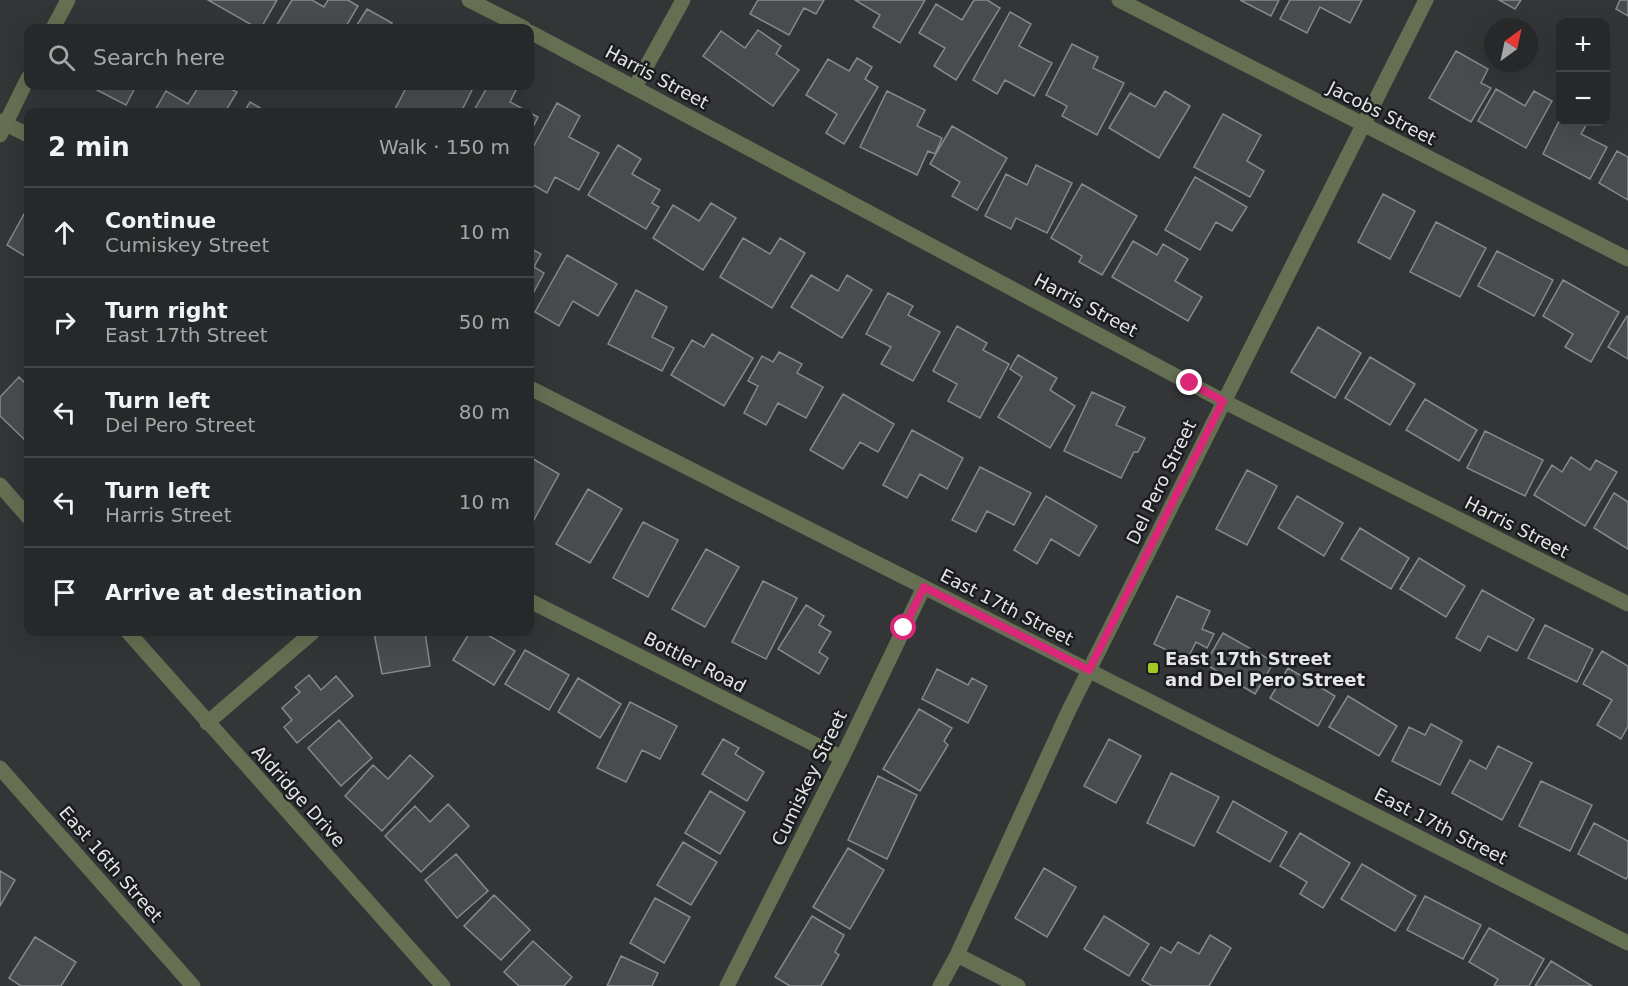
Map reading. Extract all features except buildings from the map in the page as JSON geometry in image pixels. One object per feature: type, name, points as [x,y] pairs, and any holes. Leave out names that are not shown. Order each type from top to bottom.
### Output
[{"type":"street","points":[[55,24],[68,0]]},
{"type":"street","points":[[470,0],[516,24]]},
{"type":"street","points":[[635,87],[683,0]]},
{"type":"street","name":"Jacobs Street","points":[[1119,0],[1628,259]]},
{"type":"street","name":"Del Pero Street","points":[[940,986],[957,955],[1069,710],[1426,0]]},
{"type":"street","name":"Harris Street","points":[[534,34],[1223,401],[1628,604]]},
{"type":"street","points":[[24,85],[2,126],[24,134]]},
{"type":"street","name":"East 17th Street","points":[[534,390],[1628,943]]},
{"type":"street","points":[[0,484],[24,512]]},
{"type":"street","name":"Cumiskey Street","points":[[727,986],[842,758],[924,587]]},
{"type":"street","name":"Bottler Road","points":[[534,603],[842,758]]},
{"type":"street","name":"Aldridge Drive","points":[[131,636],[443,986]]},
{"type":"street","points":[[207,723],[308,636]]},
{"type":"street","name":"East 16th Street","points":[[0,768],[193,986]]},
{"type":"street","points":[[957,955],[1018,986]]},
{"type":"place","name":"East 17th Street and Del Pero Street","points":[[1153,668]]},
{"type":"route","points":[[904,628],[924,587],[1089,670],[1223,401],[1190,383]]}]
